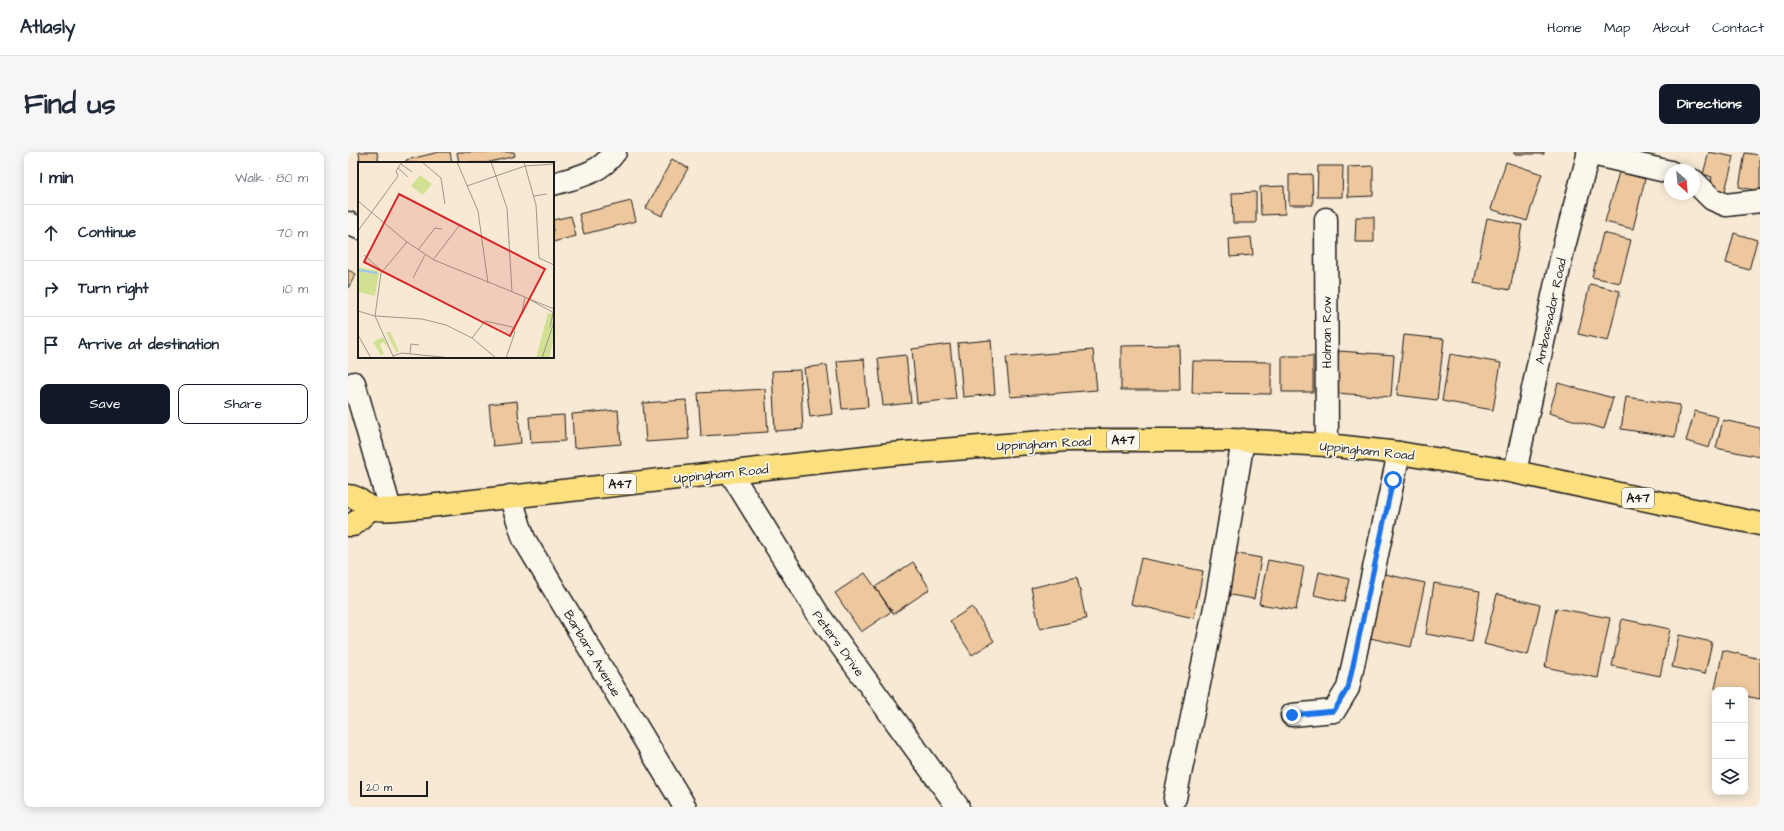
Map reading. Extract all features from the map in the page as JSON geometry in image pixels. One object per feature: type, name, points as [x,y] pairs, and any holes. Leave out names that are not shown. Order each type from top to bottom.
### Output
[{"type":"highway","name":"Uppingham Road","points":[[381,508],[510,496],[892,454],[1067,440],[1243,440],[1327,445],[1399,453],[1515,472],[1760,524]]},
{"type":"highway","points":[[348,496],[355,496],[381,508]]},
{"type":"highway","points":[[348,525],[353,525],[381,508]]},
{"type":"street","points":[[554,184],[592,173],[601,168],[615,152]]},
{"type":"street","points":[[1588,152],[1664,171]]},
{"type":"street","name":"Ambassador Road","points":[[1515,472],[1563,250],[1588,152]]},
{"type":"street","points":[[1700,187],[1712,199],[1726,205],[1760,201]]},
{"type":"street","name":"Holman Row","points":[[1326,219],[1327,445]]},
{"type":"street","points":[[348,223],[358,228]]},
{"type":"street","points":[[354,383],[381,508]]},
{"type":"street","points":[[1175,798],[1217,598],[1243,440]]},
{"type":"street","points":[[1292,715],[1334,711],[1348,688],[1399,453]]},
{"type":"street","name":"Peters Drive","points":[[730,472],[818,614],[958,807]]},
{"type":"street","name":"Barbara Avenue","points":[[510,496],[524,539],[685,807]]},
{"type":"building","points":[[359,152],[377,152],[379,162],[360,162]]},
{"type":"building","points":[[439,152],[450,152],[452,162],[406,162],[406,160]]},
{"type":"building","points":[[457,152],[514,152],[515,156],[490,162],[459,162]]},
{"type":"building","points":[[1514,152],[1544,152],[1544,154],[1514,154]]},
{"type":"building","points":[[1709,152],[1734,157],[1724,194],[1709,189],[1712,177],[1703,174]]},
{"type":"building","points":[[1745,153],[1760,155],[1760,191],[1739,187]]},
{"type":"building","points":[[672,159],[688,168],[662,216],[646,208]]},
{"type":"building","points":[[1506,162],[1542,174],[1527,221],[1491,209]]},
{"type":"building","points":[[1318,166],[1343,166],[1342,197],[1317,197]]},
{"type":"building","points":[[1373,166],[1373,196],[1348,197],[1348,167]]},
{"type":"building","points":[[1619,172],[1645,179],[1633,229],[1605,222]]},
{"type":"building","points":[[1312,174],[1313,205],[1289,205],[1289,175]]},
{"type":"building","points":[[1284,186],[1285,214],[1261,215],[1260,187]]},
{"type":"building","points":[[1256,192],[1256,223],[1233,223],[1232,193]]},
{"type":"building","points":[[631,201],[636,221],[584,234],[579,214]]},
{"type":"building","points":[[571,216],[576,236],[554,242],[554,220]]},
{"type":"building","points":[[1356,217],[1374,217],[1374,242],[1355,242]]},
{"type":"building","points":[[1487,218],[1522,225],[1510,290],[1474,283]]},
{"type":"building","points":[[1603,233],[1631,240],[1620,283],[1592,277]]},
{"type":"building","points":[[1734,233],[1757,240],[1749,270],[1726,263]]},
{"type":"building","points":[[1251,237],[1253,255],[1230,257],[1229,239]]},
{"type":"building","points":[[348,270],[356,274],[348,288]]},
{"type":"building","points":[[1590,284],[1620,291],[1608,341],[1578,334]]},
{"type":"building","points":[[1404,335],[1444,339],[1437,400],[1397,395]]},
{"type":"building","points":[[991,340],[995,394],[963,397],[958,343]]},
{"type":"building","points":[[950,344],[956,399],[917,403],[912,349]]},
{"type":"building","points":[[1179,345],[1180,390],[1121,390],[1121,346]]},
{"type":"building","points":[[1093,350],[1097,390],[1010,397],[1006,357]]},
{"type":"building","points":[[1339,351],[1394,355],[1391,397],[1335,393]]},
{"type":"building","points":[[1450,354],[1501,363],[1493,410],[1442,401]]},
{"type":"building","points":[[906,355],[911,403],[883,406],[878,358]]},
{"type":"building","points":[[1282,356],[1313,356],[1313,392],[1282,392]]},
{"type":"building","points":[[864,359],[868,407],[842,409],[837,361]]},
{"type":"building","points":[[1193,361],[1271,362],[1271,394],[1192,393]]},
{"type":"building","points":[[827,365],[833,414],[810,417],[804,368]]},
{"type":"building","points":[[800,370],[803,429],[775,431],[772,371]]},
{"type":"building","points":[[1558,383],[1613,398],[1604,429],[1549,413]]},
{"type":"building","points":[[765,389],[768,432],[701,436],[698,393]]},
{"type":"building","points":[[1626,397],[1680,405],[1675,437],[1621,429]]},
{"type":"building","points":[[686,400],[689,439],[646,442],[643,403]]},
{"type":"building","points":[[517,401],[521,443],[493,446],[489,404]]},
{"type":"building","points":[[618,410],[621,444],[574,448],[572,414]]},
{"type":"building","points":[[1695,411],[1718,417],[1709,448],[1686,441]]},
{"type":"building","points":[[564,415],[565,441],[531,443],[529,417]]},
{"type":"building","points":[[1723,420],[1760,428],[1760,457],[1716,448]]},
{"type":"building","points":[[1233,553],[1261,558],[1254,599],[1225,594]]},
{"type":"building","points":[[1141,558],[1203,571],[1194,618],[1131,604]]},
{"type":"building","points":[[1268,560],[1304,567],[1296,610],[1259,604]]},
{"type":"building","points":[[913,562],[930,589],[893,614],[875,587]]},
{"type":"building","points":[[1319,572],[1349,579],[1344,602],[1314,595]]},
{"type":"building","points":[[1376,572],[1425,583],[1411,647],[1361,636]]},
{"type":"building","points":[[865,573],[892,611],[861,632],[835,593]]},
{"type":"building","points":[[1077,577],[1086,619],[1040,629],[1031,588]]},
{"type":"building","points":[[1434,583],[1480,591],[1472,642],[1426,634]]},
{"type":"building","points":[[1497,594],[1540,605],[1528,655],[1484,644]]},
{"type":"building","points":[[972,607],[994,641],[972,655],[950,621]]},
{"type":"building","points":[[1556,608],[1610,618],[1598,678],[1545,667]]},
{"type":"building","points":[[1622,619],[1670,629],[1660,676],[1612,666]]},
{"type":"building","points":[[1679,635],[1712,642],[1705,674],[1672,667]]},
{"type":"building","points":[[1723,650],[1760,659],[1760,699],[1748,697],[1748,687],[1715,687]]},
{"type":"route","points":[[1292,715],[1334,711],[1348,688],[1393,480]]}]
